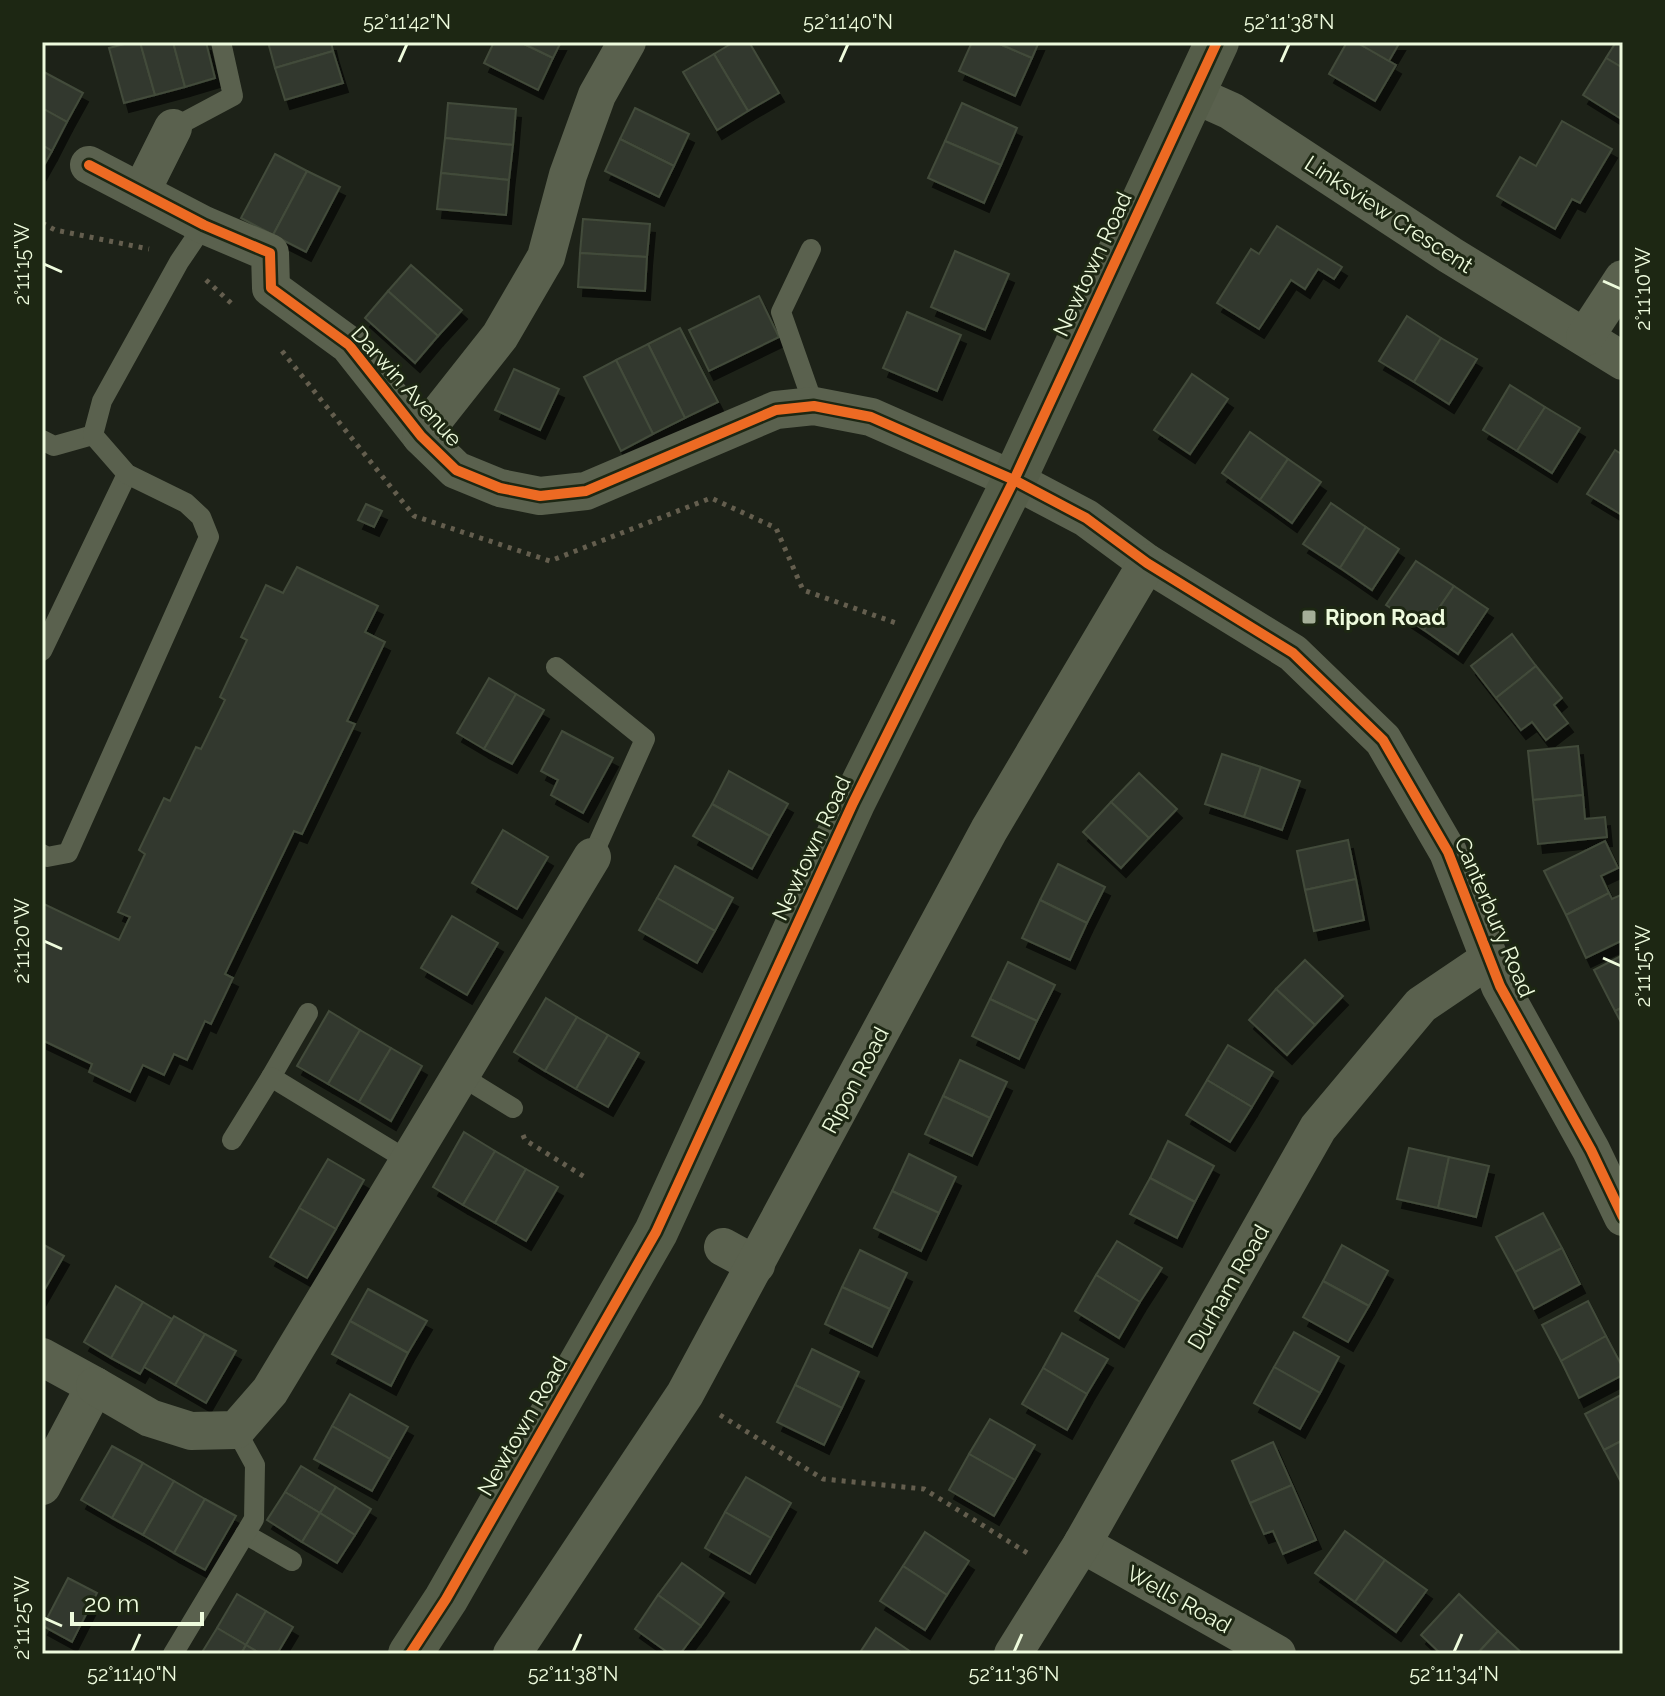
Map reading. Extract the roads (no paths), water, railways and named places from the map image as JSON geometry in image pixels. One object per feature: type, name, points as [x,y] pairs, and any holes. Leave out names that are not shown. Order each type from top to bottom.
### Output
[{"type":"main road","name":"Newtown Road","points":[[410,1654],[446,1599],[656,1232],[853,803],[1014,480],[1217,42]]},
{"type":"street","points":[[421,436],[500,336],[546,257],[568,175],[597,95],[627,42]]},
{"type":"street","name":"Linksview Crescent","points":[[1193,94],[1231,111],[1450,255],[1623,361]]},
{"type":"street","points":[[141,192],[173,128]]},
{"type":"street","name":"Darwin Avenue","points":[[89,165],[204,225],[270,253],[271,288],[349,345],[421,436],[456,470],[500,488],[540,496],[586,491],[776,410],[814,406],[871,417],[1014,480]]},
{"type":"street","points":[[1585,337],[1623,279]]},
{"type":"street","name":"Canterbury Road","points":[[1014,480],[1086,518],[1147,563],[1293,653],[1383,740],[1448,852],[1500,986],[1591,1150],[1623,1217]]},
{"type":"street","name":"Ripon Road","points":[[512,1654],[685,1394],[989,830],[1147,563]]},
{"type":"street","points":[[42,1357],[150,1418],[191,1431],[236,1430],[270,1391],[592,857]]},
{"type":"street","name":"Durham Road","points":[[1013,1654],[1082,1544],[1318,1128],[1421,1005],[1489,959]]},
{"type":"street","points":[[723,1247],[756,1265]]},
{"type":"street","points":[[42,1486],[95,1386]]},
{"type":"street","name":"Wells Road","points":[[1082,1544],[1277,1654]]},
{"type":"lane","points":[[173,128],[233,96],[221,42]]},
{"type":"lane","points":[[93,435],[102,401],[179,262],[204,225]]},
{"type":"lane","points":[[811,249],[781,312],[814,406]]},
{"type":"lane","points":[[42,440],[54,446],[93,435]]},
{"type":"lane","points":[[42,854],[47,857],[68,853],[209,537],[201,517],[186,503],[127,474],[93,435]]},
{"type":"lane","points":[[42,651],[127,474]]},
{"type":"lane","points":[[556,667],[645,739],[592,857]]},
{"type":"lane","points":[[232,1140],[308,1013]]},
{"type":"lane","points":[[461,1076],[513,1108]]},
{"type":"lane","points":[[271,1077],[407,1160]]},
{"type":"lane","points":[[173,1654],[254,1519],[255,1465],[236,1430]]},
{"type":"lane","points":[[245,1534],[292,1561]]},
{"type":"place","name":"Ripon Road","points":[[1309,617]]}]
